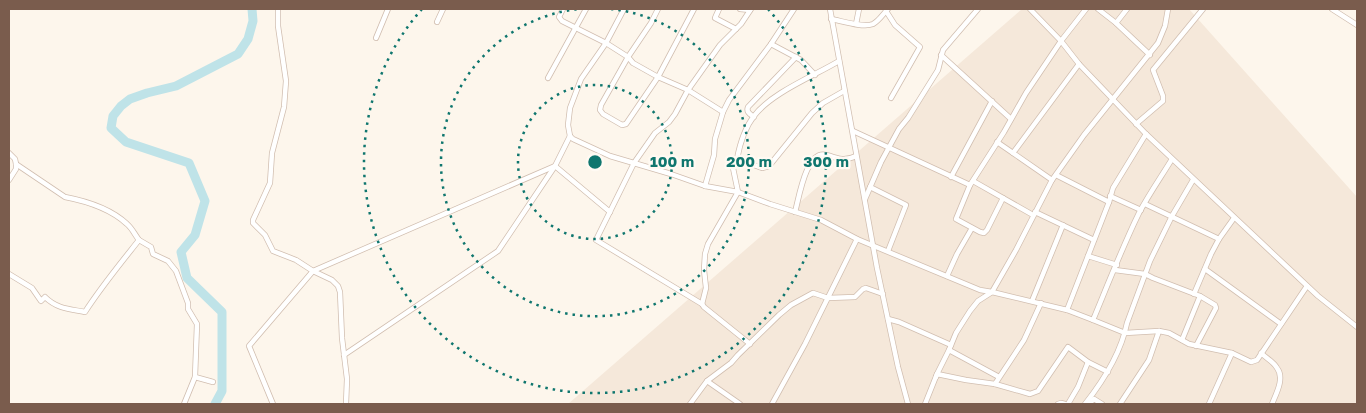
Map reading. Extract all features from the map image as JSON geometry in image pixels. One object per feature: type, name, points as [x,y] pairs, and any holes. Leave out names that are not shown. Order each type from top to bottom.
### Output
[{"type":"street","points":[[278,9],[278,26],[286,81],[284,107],[272,153],[270,183],[253,220],[273,251],[296,260],[332,280],[338,286],[347,379],[346,404]]},
{"type":"street","points":[[376,38],[388,9]]},
{"type":"street","points":[[437,22],[443,9]]},
{"type":"street","points":[[562,9],[560,19],[606,43],[628,57],[633,63],[658,77],[688,90],[723,112]]},
{"type":"street","points":[[548,78],[586,9]]},
{"type":"street","points":[[624,9],[606,43],[580,80],[570,108],[568,125],[572,139],[610,156],[704,186],[738,192],[821,220],[857,239],[873,244],[980,290],[1067,310],[1125,333],[1159,331],[1169,333],[1196,346],[1232,352],[1251,362],[1257,360],[1307,286]]},
{"type":"street","points":[[658,9],[601,105],[600,110],[603,114],[622,125],[625,125],[658,77],[694,9]]},
{"type":"street","points":[[719,9],[716,18],[736,29]]},
{"type":"street","points":[[740,9],[751,10],[746,18],[720,45],[688,90],[675,114],[669,122],[655,133],[634,163],[596,240],[702,304],[750,344]]},
{"type":"street","points":[[704,186],[714,155],[714,139],[729,100],[771,44],[794,9]]},
{"type":"street","points":[[830,9],[856,156],[860,167],[864,200],[898,367],[908,404]]},
{"type":"street","points":[[856,24],[859,9]]},
{"type":"street","points":[[864,200],[899,129],[938,70],[941,55],[978,9]]},
{"type":"street","points":[[1030,9],[1061,40],[1079,64],[1136,124],[1193,180],[1318,296],[1357,327]]},
{"type":"street","points":[[1003,198],[984,233],[956,219],[971,183],[1026,93],[1061,40],[1085,11],[1079,9]]},
{"type":"street","points":[[1098,9],[1150,55]]},
{"type":"street","points":[[1116,23],[1127,9]]},
{"type":"street","points":[[926,404],[937,374],[956,333],[978,301],[992,292],[1052,180],[1084,135],[1158,43],[1165,26],[1168,9]]},
{"type":"street","points":[[1136,124],[1163,102],[1163,96],[1153,70],[1203,9]]},
{"type":"street","points":[[1332,9],[1357,25]]},
{"type":"street","points":[[832,19],[871,25],[878,21],[887,10],[895,25],[920,48],[891,98]]},
{"type":"street","points":[[771,44],[801,60],[815,75]]},
{"type":"street","points":[[941,55],[1011,119]]},
{"type":"street","points":[[754,117],[748,113],[748,107],[796,57]]},
{"type":"street","points":[[702,304],[706,288],[705,254],[708,244],[738,192],[733,168],[746,128],[758,111],[774,99],[839,61]]},
{"type":"street","points":[[1013,153],[1079,64]]},
{"type":"street","points":[[737,159],[762,168],[769,166],[819,106],[844,91]]},
{"type":"street","points":[[951,177],[992,101]]},
{"type":"street","points":[[853,131],[951,177],[971,183],[1094,240]]},
{"type":"street","points":[[1067,310],[1113,188],[1146,134]]},
{"type":"street","points":[[344,355],[498,251],[555,166],[570,136]]},
{"type":"street","points":[[997,142],[1052,180]]},
{"type":"street","points":[[9,153],[15,159],[16,164],[16,170],[9,180]]},
{"type":"street","points":[[795,212],[809,164],[818,155],[824,154],[842,160],[856,156]]},
{"type":"street","points":[[1093,320],[1123,247],[1141,210],[1172,159]]},
{"type":"street","points":[[16,164],[65,197],[106,210],[128,224],[139,240],[151,247],[153,254],[168,261],[176,271],[188,303],[188,310],[197,324],[194,377],[184,404]]},
{"type":"street","points":[[273,404],[249,346],[313,271],[555,166]]},
{"type":"street","points":[[555,166],[610,212]]},
{"type":"street","points":[[1056,175],[1109,202]]},
{"type":"street","points":[[1085,404],[1108,372],[1125,333],[1146,274],[1172,216],[1193,180]]},
{"type":"street","points":[[870,187],[906,205],[888,251]]},
{"type":"street","points":[[1110,196],[1141,210]]},
{"type":"street","points":[[1145,204],[1219,239]]},
{"type":"street","points":[[1194,294],[1219,239],[1234,218]]},
{"type":"street","points":[[1032,301],[1063,225]]},
{"type":"street","points":[[947,276],[972,228]]},
{"type":"street","points":[[772,404],[805,344],[857,239]]},
{"type":"street","points":[[9,274],[32,288],[41,301],[44,297],[66,310],[85,312],[139,240]]},
{"type":"street","points":[[1088,256],[1116,265]]},
{"type":"street","points":[[1205,269],[1281,324]]},
{"type":"street","points":[[1114,270],[1146,274],[1200,296],[1214,305],[1216,308],[1196,346]]},
{"type":"street","points":[[690,404],[707,381],[732,363],[779,314],[800,300],[813,293],[828,298],[855,297],[866,288],[883,294]]},
{"type":"street","points":[[1182,340],[1200,296]]},
{"type":"street","points":[[995,384],[1024,340],[1041,303]]},
{"type":"street","points":[[888,319],[900,322],[1000,377]]},
{"type":"street","points":[[1120,404],[1149,360],[1159,331]]},
{"type":"street","points":[[937,374],[995,384],[1030,394],[1038,391],[1068,347],[1088,362],[1108,372]]},
{"type":"street","points":[[1209,404],[1232,352]]},
{"type":"street","points":[[1261,353],[1279,372],[1280,381],[1272,404]]},
{"type":"street","points":[[1058,404],[1066,404],[1078,387],[1088,362]]},
{"type":"street","points":[[194,377],[213,382]]},
{"type":"street","points":[[707,381],[740,404]]},
{"type":"street","points":[[1090,404],[1094,399],[1102,404]]},
{"type":"shaded area","points":[[1022,9],[1189,9],[1357,197],[1357,404],[568,404]]},
{"type":"waterway","points":[[215,404],[222,391],[222,312],[187,278],[181,252],[195,235],[205,201],[189,163],[126,142],[111,128],[113,116],[130,99],[176,86],[238,54],[248,39],[253,21],[252,9]]}]
